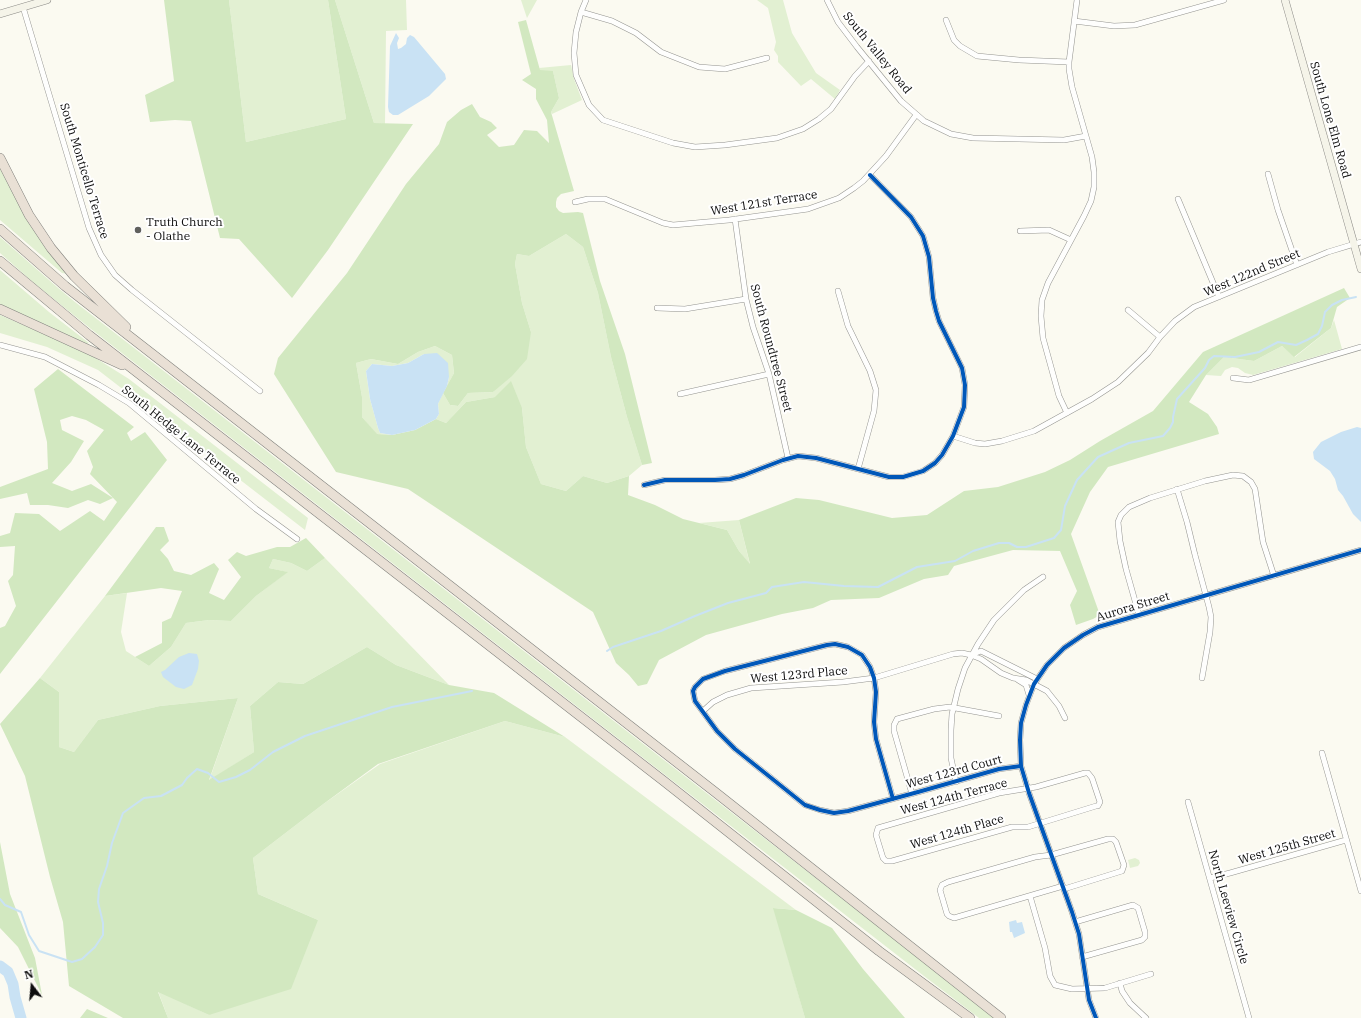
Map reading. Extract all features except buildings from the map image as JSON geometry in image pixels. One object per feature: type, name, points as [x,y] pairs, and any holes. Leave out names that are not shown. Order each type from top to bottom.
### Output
[{"type":"highway","points":[[0,158],[29,215],[62,262],[74,276],[154,356]]},
{"type":"highway","points":[[0,229],[65,286],[699,779],[1001,1018]]},
{"type":"highway","points":[[0,261],[51,305],[652,772],[879,951],[970,1018]]},
{"type":"highway","points":[[0,309],[86,347],[140,374]]},
{"type":"street","points":[[0,14],[47,0]]},
{"type":"street","points":[[586,0],[576,32],[574,53],[576,75],[590,105],[603,120],[673,143],[695,148],[777,138],[803,129],[826,113],[837,102],[855,76],[869,62]]},
{"type":"street","name":"South Valley Road","points":[[827,0],[838,22],[901,101],[916,115]]},
{"type":"street","points":[[1067,412],[1059,396],[1043,338],[1040,316],[1042,300],[1048,283],[1088,207],[1094,186],[1093,164],[1071,82],[1069,62],[1077,0]]},
{"type":"street","points":[[1074,21],[1114,26],[1135,25],[1158,20],[1224,0]]},
{"type":"street","name":"South Lone Elm Road","points":[[1285,0],[1358,243],[1361,269]]},
{"type":"street","name":"South Monticello Terrace","points":[[23,7],[89,228],[101,255],[115,275],[132,290],[260,391]]},
{"type":"street","points":[[581,12],[612,21],[636,33],[660,52],[699,67],[725,69],[767,58]]},
{"type":"street","points":[[946,20],[954,40],[960,46],[977,56],[1019,60],[1069,62]]},
{"type":"street","points":[[916,115],[924,121],[951,134],[973,138],[1064,140],[1086,136]]},
{"type":"street","name":"West 121st Terrace","points":[[575,202],[588,199],[605,199],[663,223],[673,225],[735,219],[808,209],[839,198],[854,188],[870,174],[886,156],[916,115]]},
{"type":"street","points":[[644,485],[665,480],[715,480],[730,478],[744,475],[788,458],[798,456],[811,456],[897,478],[917,473],[929,467],[938,460],[946,450],[964,407],[964,380],[960,363],[939,321],[936,311],[928,251],[923,236],[914,220],[870,174]]},
{"type":"street","points":[[1268,174],[1278,210],[1297,265]]},
{"type":"street","points":[[1178,199],[1219,297]]},
{"type":"street","name":"South Roundtree Street","points":[[735,219],[746,299],[752,327],[769,374],[788,458]]},
{"type":"street","points":[[1020,231],[1048,230],[1071,240]]},
{"type":"street","name":"West 122nd Street","points":[[953,436],[975,443],[993,443],[1034,431],[1118,382],[1148,353],[1160,336],[1183,314],[1219,297],[1328,252],[1358,243]]},
{"type":"street","points":[[838,290],[848,326],[870,371],[876,390],[874,411],[858,469]]},
{"type":"street","points":[[657,308],[685,309],[746,299]]},
{"type":"street","points":[[1128,310],[1160,336]]},
{"type":"street","name":"South Hedge Lane Terrace","points":[[0,345],[45,357],[99,385],[129,403],[256,509],[297,539]]},
{"type":"street","points":[[1233,378],[1249,380],[1361,347]]},
{"type":"street","points":[[680,394],[769,374]]},
{"type":"street","points":[[1139,615],[1126,569],[1120,541],[1118,522],[1121,515],[1129,507],[1177,489],[1233,475],[1243,476],[1249,479],[1255,489],[1263,542],[1274,576]]},
{"type":"street","points":[[1177,489],[1206,595],[1210,617],[1206,661],[1202,678]]},
{"type":"street","name":"Aurora Street","points":[[1096,1018],[1089,1000],[1075,922],[1021,766],[1021,723],[1029,694],[1036,681],[1058,653],[1083,635],[1103,626],[1361,550]]},
{"type":"street","points":[[956,782],[952,768],[950,747],[954,708],[961,678],[971,655],[994,620],[1024,590],[1043,577]]},
{"type":"street","name":"West 123rd Court","points":[[874,678],[862,655],[843,645],[827,645],[725,671],[704,680],[695,686],[693,691],[695,701],[717,731],[735,749],[805,805],[820,810],[834,813],[848,811],[999,769],[1021,766]]},
{"type":"street","name":"West 123rd Place","points":[[971,655],[981,651],[1036,681]]},
{"type":"street","name":"West 123rd Place","points":[[703,711],[713,702],[727,695],[751,688],[843,682],[874,678],[953,654],[962,653],[988,662],[1001,673],[1017,679],[1036,681]]},
{"type":"street","points":[[874,678],[876,692],[874,722],[876,739],[893,799]]},
{"type":"street","points":[[1017,679],[1026,685],[1029,694]]},
{"type":"street","points":[[1036,681],[1054,698],[1060,706],[1065,718]]},
{"type":"street","points":[[912,794],[894,731],[895,721],[897,719],[934,709],[950,707],[999,716]]},
{"type":"street","points":[[1322,753],[1361,891]]},
{"type":"street","name":"West 124th Terrace","points":[[885,861],[876,835],[878,828],[999,793],[1028,788],[1085,773],[1088,773],[1091,776]]},
{"type":"street","name":"West 124th Place","points":[[885,861],[892,861],[1012,827],[1028,827],[1098,806],[1100,802],[1091,776]]},
{"type":"street","name":"North Leeview Circle","points":[[1188,802],[1249,1018]]},
{"type":"street","points":[[1111,838],[1117,843],[1124,865],[1120,872],[959,916],[951,917],[947,914],[940,891],[940,887],[943,884],[1035,857],[1051,855],[1111,838]]},
{"type":"street","name":"West 125th Street","points":[[1210,878],[1346,840]]},
{"type":"street","points":[[1030,896],[1045,948],[1052,981],[1055,985],[1072,989],[1087,987],[1105,988],[1151,974]]},
{"type":"street","points":[[1075,922],[1133,905],[1138,908],[1145,932],[1144,938],[1082,957]]},
{"type":"street","points":[[1120,983],[1122,991],[1130,1003],[1146,1018]]},
{"type":"green space","points":[[164,0],[229,0],[246,142],[346,119],[328,0],[335,0],[374,123],[413,124],[328,250],[292,298],[239,239],[220,238],[191,121],[175,120],[150,122],[145,95],[174,81]]},
{"type":"green space","points":[[229,0],[328,0],[346,119],[246,142]]},
{"type":"green space","points":[[335,0],[406,0],[407,30],[386,31],[385,124],[374,123]]},
{"type":"green space","points":[[521,0],[537,0],[527,18]]},
{"type":"green space","points":[[757,0],[783,0],[792,33],[816,73],[840,90],[835,99],[811,79],[801,86],[778,62],[778,56],[774,50],[776,42],[768,8]]},
{"type":"green space","points":[[526,20],[540,70],[553,71],[559,98],[551,112],[574,191],[561,194],[557,198],[556,207],[563,213],[583,213],[600,281],[625,354],[652,463],[642,465],[611,357],[598,293],[583,247],[566,234],[529,256],[517,254],[515,264],[522,303],[531,332],[527,359],[512,376],[493,392],[468,393],[458,406],[450,405],[443,393],[454,373],[452,355],[435,346],[418,352],[398,364],[371,359],[356,363],[362,397],[362,417],[377,434],[392,435],[415,430],[436,419],[446,423],[466,402],[495,397],[511,381],[522,408],[526,447],[541,484],[566,491],[583,476],[607,483],[629,476],[628,495],[655,505],[683,519],[727,530],[739,551],[750,564],[739,520],[796,498],[819,500],[892,518],[927,515],[964,491],[998,487],[1045,472],[1070,460],[1153,411],[1203,352],[1344,288],[1350,298],[1337,307],[1331,328],[1294,357],[1282,346],[1254,361],[1224,357],[1206,375],[1189,402],[1208,414],[1217,427],[1219,434],[1108,467],[1090,492],[1071,534],[1100,615],[1093,619],[1076,625],[1070,605],[1077,591],[1060,551],[1013,550],[954,566],[948,575],[924,579],[879,598],[831,600],[813,608],[782,614],[706,635],[659,660],[647,684],[638,686],[616,663],[593,612],[408,489],[336,472],[274,374],[278,358],[347,273],[406,184],[439,144],[447,122],[461,110],[472,104],[480,117],[491,122],[497,128],[487,135],[499,147],[514,145],[524,130],[537,131],[549,143],[547,120],[536,99],[536,89],[522,80],[531,74],[518,22]]},
{"type":"green space","points":[[571,65],[574,79],[582,100],[552,114],[551,112],[559,98],[553,71],[540,71],[539,68]]},
{"type":"green space","points":[[0,166],[68,274],[62,273],[0,220]]},
{"type":"green space","points":[[566,234],[583,247],[598,293],[611,357],[642,465],[629,476],[607,483],[583,476],[566,491],[541,484],[526,447],[522,408],[495,397],[466,402],[446,423],[436,419],[439,414],[438,404],[443,393],[450,405],[458,406],[468,393],[493,392],[531,332],[522,303],[515,264],[517,254],[529,256]]},
{"type":"green space","points":[[0,237],[75,302],[994,1018],[979,1018],[91,329],[34,283],[0,253]]},
{"type":"green space","points":[[0,270],[49,312],[89,343],[87,344],[0,305]]},
{"type":"green space","points":[[0,315],[86,352],[129,379],[308,518],[305,530],[98,370],[47,347],[0,333]]},
{"type":"green space","points":[[1334,320],[1342,349],[1253,375],[1245,373],[1238,368],[1232,367],[1225,370],[1221,376],[1206,375],[1224,357],[1254,361],[1282,346],[1295,357],[1331,328]]},
{"type":"green space","points":[[435,346],[452,355],[454,373],[447,386],[449,377],[424,354],[408,363],[392,366],[372,364],[366,371],[370,399],[380,433],[392,435],[376,434],[362,417],[362,397],[356,363],[371,359],[398,364],[418,352]]},
{"type":"green space","points":[[58,369],[134,427],[127,433],[131,441],[145,432],[167,460],[0,674],[0,628],[5,626],[16,606],[8,581],[13,575],[15,546],[0,547],[0,536],[10,533],[15,513],[39,514],[60,531],[90,511],[104,521],[117,502],[90,474],[93,467],[87,451],[104,430],[86,420],[72,416],[60,420],[62,430],[84,441],[71,462],[52,483],[72,491],[91,484],[113,498],[100,504],[88,500],[68,508],[48,505],[30,505],[27,493],[0,499],[0,487],[48,469],[47,442],[34,389]]},
{"type":"green space","points":[[739,520],[750,565],[739,551],[727,530],[699,523]]},
{"type":"green space","points":[[156,527],[164,527],[169,541],[160,550],[168,559],[174,571],[191,575],[214,563],[219,569],[209,593],[224,600],[241,577],[228,560],[237,552],[246,556],[277,547],[290,547],[306,538],[325,558],[307,571],[291,563],[273,559],[269,568],[288,572],[256,596],[231,621],[209,620],[186,623],[171,647],[149,666],[135,657],[162,643],[162,622],[171,618],[182,591],[161,588],[105,596]]},
{"type":"green space","points":[[325,558],[449,685],[396,665],[367,647],[303,684],[278,682],[250,706],[254,752],[209,781],[238,698],[160,706],[98,720],[74,752],[59,747],[59,692],[40,678],[105,596],[127,593],[121,632],[126,651],[149,666],[171,647],[186,623],[209,620],[231,621],[256,596],[287,572],[269,568],[273,559],[291,563],[307,571]]},
{"type":"green space","points":[[367,647],[396,665],[449,685],[494,693],[565,737],[505,721],[378,764],[253,858],[258,894],[318,920],[291,989],[209,1015],[158,992],[168,1018],[123,1018],[69,986],[63,922],[50,877],[25,776],[0,724],[40,678],[59,692],[59,747],[74,752],[98,720],[160,706],[238,698],[209,780],[254,752],[250,706],[278,682],[303,684]]},
{"type":"green space","points":[[505,721],[565,737],[796,910],[774,908],[805,1018],[168,1018],[158,991],[209,1015],[318,920],[258,894],[253,858],[322,805],[380,764]]},
{"type":"green space","points":[[0,842],[10,894],[35,958],[42,995],[18,947],[0,928]]},
{"type":"green space","points":[[1135,858],[1139,860],[1140,863],[1138,866],[1130,868],[1128,860]]},
{"type":"green space","points":[[773,908],[796,910],[832,928],[863,969],[905,1018],[805,1018]]},
{"type":"green space","points":[[87,1009],[108,1018],[80,1018]]},
{"type":"water","points":[[396,33],[399,38],[397,43],[398,49],[406,44],[407,38],[410,35],[414,37],[445,74],[446,79],[429,96],[398,115],[393,115],[389,112],[388,107],[390,46]]},
{"type":"water","points":[[437,353],[448,363],[449,377],[447,386],[438,404],[439,414],[436,419],[415,430],[392,435],[380,433],[370,399],[366,371],[372,364],[392,366],[408,363],[424,354]]},
{"type":"water","points":[[1357,427],[1361,428],[1361,522],[1353,514],[1338,490],[1335,479],[1330,471],[1314,459],[1313,452],[1321,442],[1341,432]]},
{"type":"water","points":[[189,653],[197,654],[199,661],[198,669],[192,685],[184,689],[176,687],[163,677],[161,672],[179,657]]},
{"type":"water","points":[[1016,920],[1017,923],[1022,922],[1025,933],[1014,938],[1012,932],[1010,932],[1009,922]]},
{"type":"waterway","points":[[607,651],[613,647],[661,631],[728,603],[766,593],[772,587],[804,582],[844,586],[878,587],[917,567],[955,561],[973,551],[999,543],[1009,543],[1017,547],[1026,547],[1054,538],[1061,530],[1065,506],[1077,480],[1098,457],[1129,443],[1163,436],[1173,422],[1177,399],[1214,356],[1235,357],[1259,352],[1278,342],[1296,345],[1318,334],[1322,326],[1325,312],[1332,305],[1342,300],[1356,297]]},
{"type":"waterway","points":[[0,899],[5,905],[21,912],[29,935],[39,951],[72,962],[82,959],[95,947],[103,935],[103,923],[98,902],[99,889],[107,866],[112,843],[123,813],[144,798],[161,796],[182,785],[197,769],[208,773],[219,782],[236,777],[250,770],[273,752],[305,736],[392,707],[472,691]]},
{"type":"waterway","points":[[0,966],[8,972],[13,984],[21,1018]]},
{"type":"cycle path","points":[[644,485],[665,480],[730,479],[798,456],[816,458],[889,477],[903,477],[923,471],[935,463],[942,455],[953,436],[964,407],[965,385],[962,368],[939,321],[936,311],[933,298],[929,257],[923,236],[911,217],[870,175]]},
{"type":"cycle path","points":[[1096,1018],[1089,1000],[1079,934],[1029,793],[1021,766],[1021,723],[1034,684],[1047,665],[1064,648],[1098,627],[1361,550]]},
{"type":"cycle path","points":[[893,799],[876,739],[874,722],[876,692],[874,678],[870,667],[862,655],[848,647],[835,644],[827,645],[725,671],[703,679],[695,687],[693,691],[695,701],[717,731],[735,749],[805,805],[820,810],[834,813],[848,811],[918,792],[999,769],[1021,766]]},
{"type":"place","name":"Truth Church - Olathe","points":[[138,230]]}]
